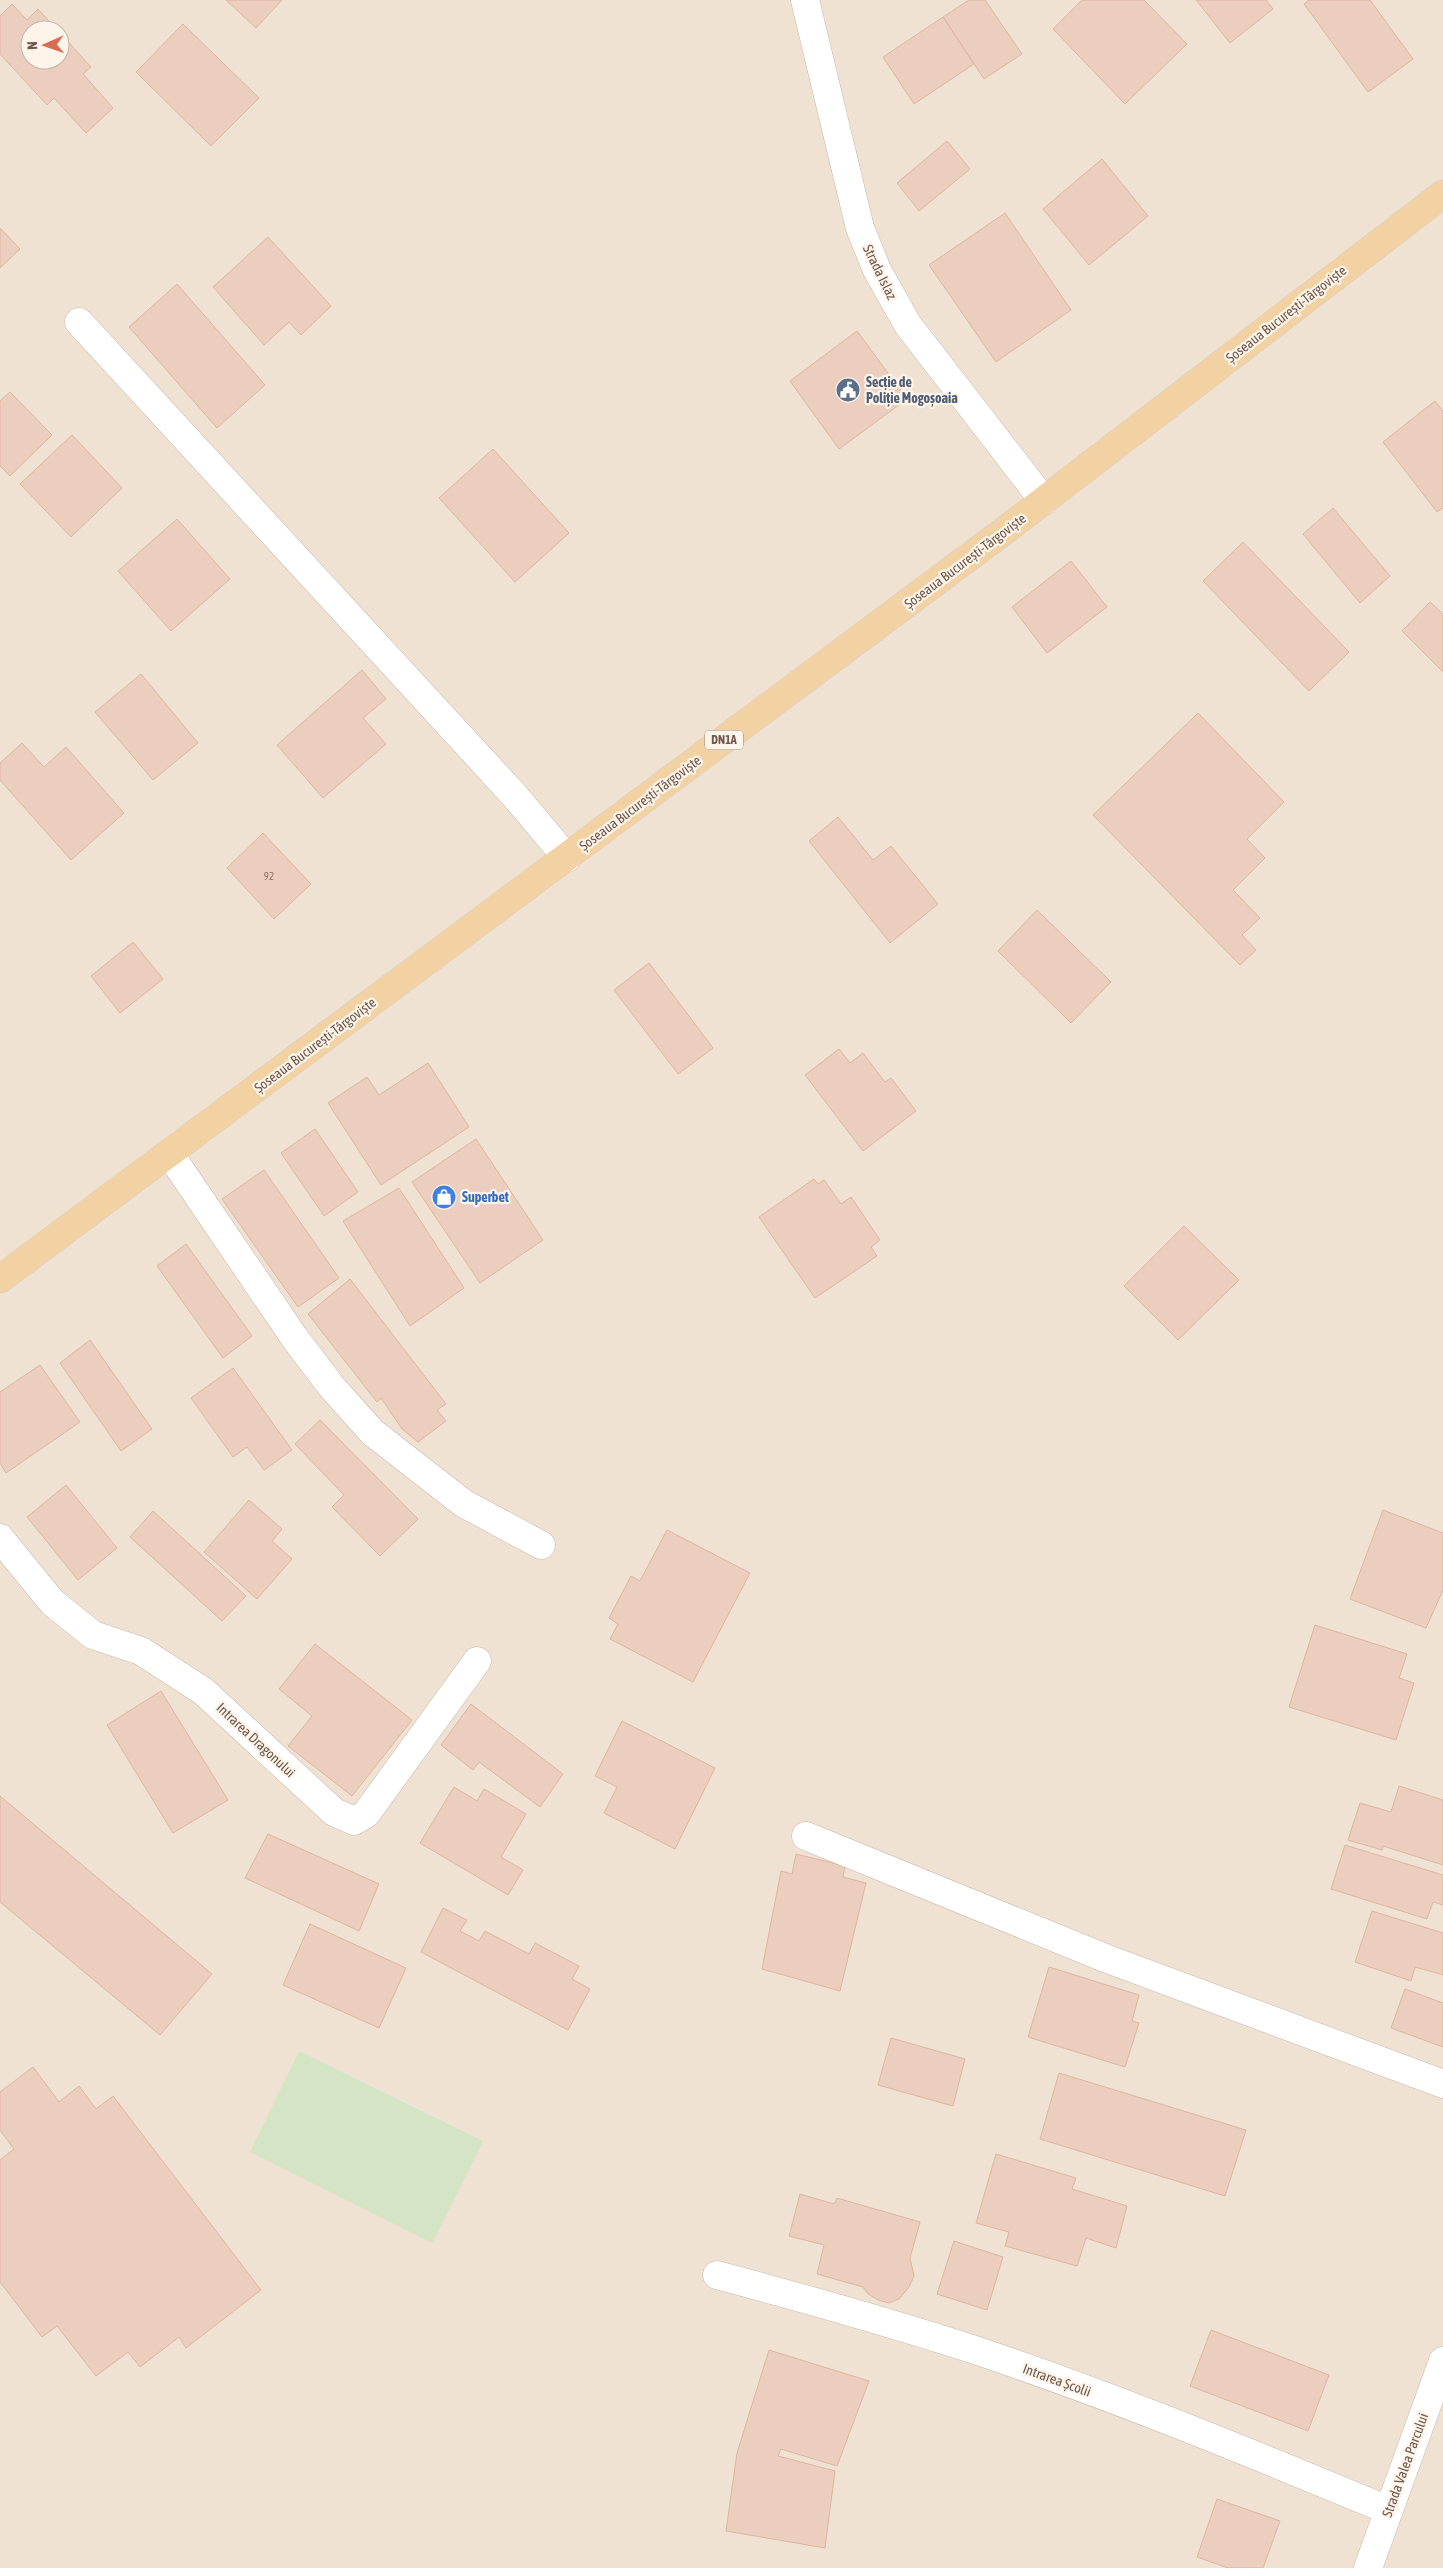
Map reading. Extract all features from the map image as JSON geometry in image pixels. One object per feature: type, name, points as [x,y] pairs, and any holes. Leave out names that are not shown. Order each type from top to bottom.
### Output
[{"type":"main road","name":"Șoseaua București-Târgoviște","points":[[0,1279],[1044,501],[1443,194]]},
{"type":"street","name":"Strada Islaz","points":[[804,0],[860,228],[877,270],[908,325],[1044,501]]},
{"type":"street","points":[[79,322],[514,795],[566,858]]},
{"type":"street","points":[[169,1153],[294,1337],[331,1386],[372,1432],[463,1503],[541,1545]]},
{"type":"street","name":"Intrarea Dragonului","points":[[0,1538],[59,1608],[93,1635],[142,1651],[203,1691],[334,1812],[354,1821],[366,1814],[477,1661]]},
{"type":"street","points":[[806,1836],[1104,1958],[1443,2084]]},
{"type":"street","name":"Intrarea Școlii","points":[[718,2274],[863,2315],[974,2350],[1149,2412],[1388,2510]]},
{"type":"street","name":"Strada Valea Parcului","points":[[1368,2568],[1443,2361]]},
{"type":"shaded area","points":[[0,0],[1443,0],[1443,2568],[0,2568]]},
{"type":"green space","points":[[299,2051],[483,2141],[432,2243],[250,2152]]},
{"type":"building","points":[[226,0],[282,0],[256,28]]},
{"type":"building","points":[[969,0],[985,0],[1022,54],[984,79],[943,17]]},
{"type":"building","points":[[1082,0],[1144,0],[1187,44],[1125,104],[1053,29]]},
{"type":"building","points":[[1196,0],[1266,0],[1273,9],[1230,43]]},
{"type":"building","points":[[1309,0],[1370,0],[1413,59],[1368,92],[1304,4]]},
{"type":"building","points":[[12,4],[27,20],[20,20],[20,70],[70,70],[70,44],[91,67],[83,74],[113,108],[86,133],[54,98],[47,105],[0,54],[0,16]]},
{"type":"building","points":[[38,9],[48,20],[27,20]]},
{"type":"building","points":[[943,17],[974,64],[914,104],[883,57]]},
{"type":"building","points":[[183,24],[259,98],[211,146],[136,72]]},
{"type":"building","points":[[947,141],[970,169],[919,211],[897,183]]},
{"type":"building","points":[[1102,159],[1148,216],[1089,265],[1043,209]]},
{"type":"building","points":[[1005,213],[1071,310],[996,362],[929,265]]},
{"type":"building","points":[[0,228],[20,249],[0,268]]},
{"type":"building","points":[[268,237],[331,306],[301,335],[289,322],[264,345],[213,287]]},
{"type":"building","points":[[177,284],[265,385],[217,428],[129,327]]},
{"type":"building","name":"Secție de Poliție Mogoșoaia","points":[[857,331],[907,399],[839,449],[790,381]]},
{"type":"building","points":[[10,392],[52,435],[10,476],[0,466],[0,401]]},
{"type":"building","points":[[1435,401],[1443,411],[1443,508],[1437,512],[1383,442]]},
{"type":"building","points":[[72,435],[122,488],[71,537],[20,484]]},
{"type":"building","points":[[493,449],[569,533],[515,582],[439,498]]},
{"type":"building","points":[[1333,508],[1390,576],[1360,603],[1303,534]]},
{"type":"building","points":[[177,519],[230,579],[171,631],[118,571]]},
{"type":"building","points":[[1243,542],[1349,652],[1309,691],[1203,581]]},
{"type":"building","points":[[1071,561],[1107,607],[1047,653],[1012,607]]},
{"type":"building","points":[[1430,602],[1443,614],[1443,672],[1402,631]]},
{"type":"building","points":[[362,670],[386,699],[363,718],[386,744],[323,798],[277,745]]},
{"type":"building","points":[[141,674],[198,743],[153,780],[95,712]]},
{"type":"building","points":[[1198,713],[1284,802],[1247,839],[1265,858],[1233,890],[1260,918],[1242,935],[1256,950],[1240,965],[1093,815]]},
{"type":"building","points":[[22,743],[44,767],[66,747],[124,813],[71,860],[0,780],[0,763]]},
{"type":"building","points":[[838,817],[873,860],[891,846],[938,904],[890,943],[809,841]]},
{"type":"building","points":[[263,833],[311,884],[274,919],[227,868]]},
{"type":"building","points":[[1037,910],[1111,982],[1071,1023],[998,951]]},
{"type":"building","points":[[133,942],[163,979],[120,1013],[91,976]]},
{"type":"building","points":[[649,963],[713,1048],[678,1074],[614,990]]},
{"type":"building","points":[[839,1049],[850,1063],[863,1053],[885,1082],[891,1078],[916,1111],[863,1151],[805,1075]]},
{"type":"building","points":[[428,1063],[469,1127],[381,1185],[328,1103],[367,1077],[379,1095]]},
{"type":"building","points":[[315,1129],[358,1192],[324,1216],[281,1153]]},
{"type":"building","points":[[476,1139],[543,1240],[480,1283],[412,1182]]},
{"type":"building","points":[[264,1170],[339,1278],[298,1307],[222,1199]]},
{"type":"building","points":[[814,1179],[818,1184],[824,1180],[841,1204],[851,1197],[880,1240],[871,1247],[877,1256],[815,1298],[759,1217]]},
{"type":"building","points":[[399,1188],[464,1288],[410,1326],[343,1221]]},
{"type":"building","points":[[1184,1226],[1239,1280],[1178,1340],[1124,1286]]},
{"type":"building","points":[[186,1244],[252,1336],[223,1358],[157,1266]]},
{"type":"building","points":[[350,1279],[446,1404],[437,1410],[446,1421],[418,1442],[402,1429],[381,1398],[377,1402],[308,1314]]},
{"type":"building","points":[[90,1340],[152,1429],[121,1451],[60,1363]]},
{"type":"building","points":[[40,1365],[80,1422],[6,1473],[0,1463],[0,1392]]},
{"type":"building","points":[[233,1368],[292,1450],[264,1470],[247,1447],[233,1457],[191,1398]]},
{"type":"building","points":[[320,1420],[418,1519],[380,1556],[332,1507],[344,1495],[295,1444]]},
{"type":"building","points":[[66,1485],[117,1548],[78,1580],[27,1517]]},
{"type":"building","points":[[249,1500],[282,1529],[272,1541],[292,1559],[257,1599],[204,1552]]},
{"type":"building","points":[[1383,1510],[1443,1533],[1443,1590],[1426,1628],[1350,1599]]},
{"type":"building","points":[[153,1511],[246,1596],[222,1621],[130,1537]]},
{"type":"building","points":[[667,1530],[750,1573],[693,1682],[610,1639],[618,1624],[609,1618],[631,1576],[640,1581]]},
{"type":"building","points":[[1315,1625],[1407,1654],[1399,1678],[1414,1683],[1396,1740],[1289,1707]]},
{"type":"building","points":[[315,1644],[412,1720],[352,1796],[288,1746],[312,1716],[279,1689]]},
{"type":"building","points":[[161,1691],[228,1800],[173,1833],[107,1725]]},
{"type":"building","points":[[471,1704],[563,1774],[540,1807],[479,1762],[473,1770],[441,1745]]},
{"type":"building","points":[[622,1721],[715,1768],[675,1849],[604,1813],[617,1787],[595,1776]]},
{"type":"building","points":[[1399,1786],[1443,1800],[1443,1865],[1383,1846],[1382,1850],[1348,1840],[1360,1803],[1391,1812]]},
{"type":"building","points":[[454,1787],[477,1801],[484,1789],[526,1814],[501,1857],[523,1870],[508,1895],[420,1843]]},
{"type":"building","points":[[0,1796],[212,1974],[160,2035],[0,1902]]},
{"type":"building","points":[[268,1834],[379,1884],[359,1931],[245,1878]]},
{"type":"building","points":[[1345,1845],[1443,1875],[1443,1905],[1433,1902],[1427,1919],[1331,1889]]},
{"type":"building","points":[[796,1854],[845,1866],[843,1877],[866,1883],[840,1991],[762,1969],[781,1871],[792,1874]]},
{"type":"building","points":[[443,1908],[467,1920],[460,1931],[479,1941],[485,1931],[529,1954],[535,1943],[579,1966],[572,1979],[590,1989],[568,2030],[421,1952]]},
{"type":"building","points":[[1372,1911],[1443,1933],[1443,1975],[1415,1967],[1411,1981],[1355,1962]]},
{"type":"building","points":[[310,1924],[406,1968],[379,2028],[283,1985]]},
{"type":"building","points":[[1049,1967],[1139,1995],[1132,2021],[1139,2023],[1125,2067],[1028,2037]]},
{"type":"building","points":[[1405,1989],[1443,2003],[1443,2047],[1391,2028]]},
{"type":"building","points":[[891,2038],[965,2059],[953,2106],[878,2085]]},
{"type":"building","points":[[33,2067],[59,2102],[79,2086],[96,2109],[113,2096],[261,2290],[186,2348],[179,2337],[140,2367],[128,2352],[96,2376],[57,2326],[42,2337],[0,2282],[0,2160],[14,2149],[0,2130],[0,2092]]},
{"type":"building","points":[[1059,2073],[1246,2130],[1225,2196],[1040,2139]]},
{"type":"building","points":[[996,2154],[1076,2178],[1072,2189],[1127,2206],[1116,2248],[1086,2238],[1077,2266],[1005,2246],[1009,2232],[976,2223]]},
{"type":"building","points":[[800,2194],[834,2204],[837,2198],[920,2222],[910,2258],[914,2276],[909,2287],[899,2299],[889,2303],[878,2300],[868,2294],[863,2287],[817,2274],[824,2245],[789,2236]]},
{"type":"building","points":[[954,2241],[1003,2257],[987,2310],[937,2294]]},
{"type":"building","points":[[1211,2330],[1329,2375],[1308,2431],[1190,2386]]},
{"type":"building","points":[[769,2350],[869,2381],[837,2466],[781,2449],[778,2456],[835,2471],[825,2548],[726,2531],[737,2453]]},
{"type":"building","points":[[1217,2499],[1280,2521],[1263,2568],[1228,2568],[1197,2557]]},
{"type":"place","name":"Secție de Poliție Mogoșoaia","points":[[848,390]]},
{"type":"place","name":"Superbet","points":[[444,1197]]}]
